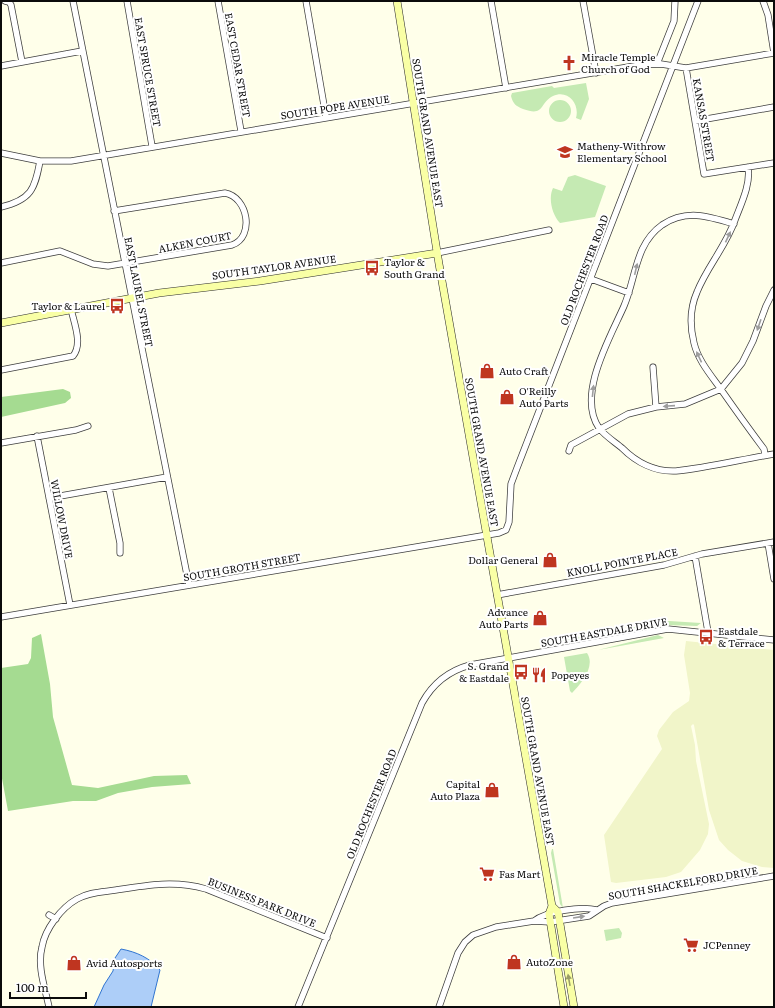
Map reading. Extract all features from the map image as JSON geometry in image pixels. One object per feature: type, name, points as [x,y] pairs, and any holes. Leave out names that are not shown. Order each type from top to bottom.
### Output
[{"type":"main road","name":"SOUTH GRAND AVENUE EAST","points":[[397,1],[437,253],[552,906]]},
{"type":"main road","name":"SOUTH TAYLOR AVENUE","points":[[1,323],[197,287],[290,276],[437,253]]},
{"type":"main road","points":[[564,1007],[549,914],[552,906],[558,912],[574,1007]]},
{"type":"street","points":[[1,2],[9,1],[11,5],[22,62]]},
{"type":"street","name":"EAST LAUREL STREET","points":[[73,1],[188,585]]},
{"type":"street","name":"EAST SPRUCE STREET","points":[[127,1],[152,146]]},
{"type":"street","name":"EAST CEDAR STREET","points":[[218,1],[241,131]]},
{"type":"street","points":[[306,1],[326,118]]},
{"type":"street","points":[[491,1],[506,88]]},
{"type":"street","points":[[583,1],[596,73]]},
{"type":"street","points":[[657,64],[674,20],[675,1]]},
{"type":"street","name":"OLD ROCHESTER ROAD","points":[[486,535],[504,532],[508,526],[512,484],[517,468],[698,1]]},
{"type":"street","points":[[763,1],[766,8],[774,53]]},
{"type":"street","points":[[1,66],[82,51]]},
{"type":"street","name":"SOUTH POPE AVENUE","points":[[1,153],[40,161],[67,162],[241,131],[596,73],[657,64],[686,68],[774,53]]},
{"type":"street","name":"KANSAS STREET","points":[[686,68],[704,174],[748,167]]},
{"type":"street","points":[[695,121],[774,107]]},
{"type":"street","points":[[1,207],[21,200],[32,190],[36,184],[40,161]]},
{"type":"street","points":[[765,455],[764,449],[698,354],[694,344],[691,319],[696,294],[726,242],[734,224],[746,188],[749,173],[748,167],[774,163]]},
{"type":"street","name":"ALKEN COURT","points":[[1,263],[60,251],[100,266],[124,264],[235,244],[241,240],[245,233],[244,210],[239,199],[233,195],[225,193],[114,211]]},
{"type":"street","points":[[734,224],[712,216],[683,216],[666,223],[644,244],[629,294],[601,358],[592,389],[593,409],[599,428],[637,460],[652,467],[664,470],[675,471],[774,454]]},
{"type":"street","name":"SOUTH TAYLOR AVENUE","points":[[437,253],[549,230]]},
{"type":"street","points":[[591,279],[629,294]]},
{"type":"street","points":[[569,452],[571,446],[599,428],[628,414],[656,407],[685,404],[721,389],[742,363],[753,341],[766,306],[774,290]]},
{"type":"street","points":[[1,370],[76,356],[78,344],[71,309]]},
{"type":"street","points":[[653,367],[656,407]]},
{"type":"street","points":[[1,442],[76,430],[88,426]]},
{"type":"street","name":"WILLOW DRIVE","points":[[37,436],[70,605]]},
{"type":"street","points":[[49,498],[166,477]]},
{"type":"street","points":[[109,488],[120,543],[120,553]]},
{"type":"street","name":"SOUTH GROTH STREET","points":[[1,617],[486,535]]},
{"type":"street","name":"KNOLL POINTE PLACE","points":[[497,595],[664,565],[695,556],[774,542]]},
{"type":"street","points":[[768,543],[774,578]]},
{"type":"street","points":[[695,556],[708,632]]},
{"type":"street","name":"SOUTH EASTDALE DRIVE","points":[[508,658],[668,629],[774,640]]},
{"type":"street","name":"OLD ROCHESTER ROAD","points":[[298,1007],[427,695],[440,680],[455,670],[470,665],[508,658]]},
{"type":"street","name":"SOUTH SHACKELFORD DRIVE","points":[[439,1007],[458,953],[465,942],[473,936],[488,929],[534,921],[550,922],[589,916],[597,910],[612,903],[774,876]]},
{"type":"street","name":"BUSINESS PARK DRIVE","points":[[49,1007],[40,953],[45,936],[67,906],[85,896],[160,883],[177,883],[206,889],[327,938]]},
{"type":"street","name":"SOUTH SHACKELFORD DRIVE","points":[[534,921],[542,915],[558,912],[588,908],[597,910]]},
{"type":"street","points":[[49,915],[56,919]]},
{"type":"green space","points":[[586,83],[589,99],[581,120],[576,118],[576,108],[572,99],[568,96],[558,94],[549,99],[538,110],[530,111],[518,107],[514,103],[511,96],[512,93],[552,86],[554,88]]},
{"type":"green space","points":[[560,100],[568,103],[571,111],[568,119],[560,122],[552,119],[549,111],[552,103]]},
{"type":"green space","points":[[575,175],[606,186],[595,217],[560,223],[555,216],[551,201],[553,188],[562,191],[568,177]]},
{"type":"green space","points":[[63,389],[70,392],[71,398],[65,403],[1,417],[1,397]]},
{"type":"green space","points":[[669,621],[701,623],[697,626],[666,625],[567,642],[561,640]]},
{"type":"green space","points":[[41,634],[50,684],[53,717],[72,785],[98,788],[154,776],[187,775],[191,784],[152,787],[118,793],[96,801],[73,801],[8,811],[1,773],[1,668],[28,664],[31,658],[32,638]]},
{"type":"green space","points":[[658,635],[664,638],[598,650]]},
{"type":"green space","points":[[686,641],[774,650],[774,868],[762,867],[742,861],[728,850],[719,840],[709,810],[693,724],[691,726],[695,745],[696,761],[709,824],[708,834],[700,850],[681,872],[666,877],[616,883],[611,882],[604,835],[662,749],[657,736],[659,730],[673,712],[689,701],[690,693],[684,655]]},
{"type":"green space","points":[[587,653],[590,663],[589,669],[583,680],[572,693],[570,691],[564,657]]},
{"type":"green space","points":[[552,849],[563,908],[560,904],[551,853]]},
{"type":"green space","points":[[619,928],[622,933],[621,938],[606,941],[604,930]]},
{"type":"water","points":[[121,949],[143,956],[160,970],[151,1007],[94,1007],[104,985],[113,971],[115,958]]},
{"type":"place","name":"Miracle Temple Church of God","points":[[569,63]]},
{"type":"place","name":"Matheny-Withrow Elementary School","points":[[565,152]]},
{"type":"place","name":"Taylor & South Grand","points":[[372,268]]},
{"type":"place","name":"Taylor & Laurel","points":[[117,306]]},
{"type":"place","name":"Auto Craft","points":[[487,371]]},
{"type":"place","name":"O'Reilly Auto Parts","points":[[507,397]]},
{"type":"place","name":"Dollar General","points":[[550,560]]},
{"type":"place","name":"Advance Auto Parts","points":[[540,618]]},
{"type":"place","name":"Eastdale & Terrace","points":[[706,637]]},
{"type":"place","name":"S. Grand & Eastdale","points":[[521,672]]},
{"type":"place","name":"Popeyes","points":[[539,675]]},
{"type":"place","name":"Capital Auto Plaza","points":[[492,790]]},
{"type":"place","name":"Fas Mart","points":[[487,874]]},
{"type":"place","name":"JCPenney","points":[[691,945]]},
{"type":"place","name":"AutoZone","points":[[514,962]]},
{"type":"place","name":"Avid Autosports","points":[[74,963]]}]
